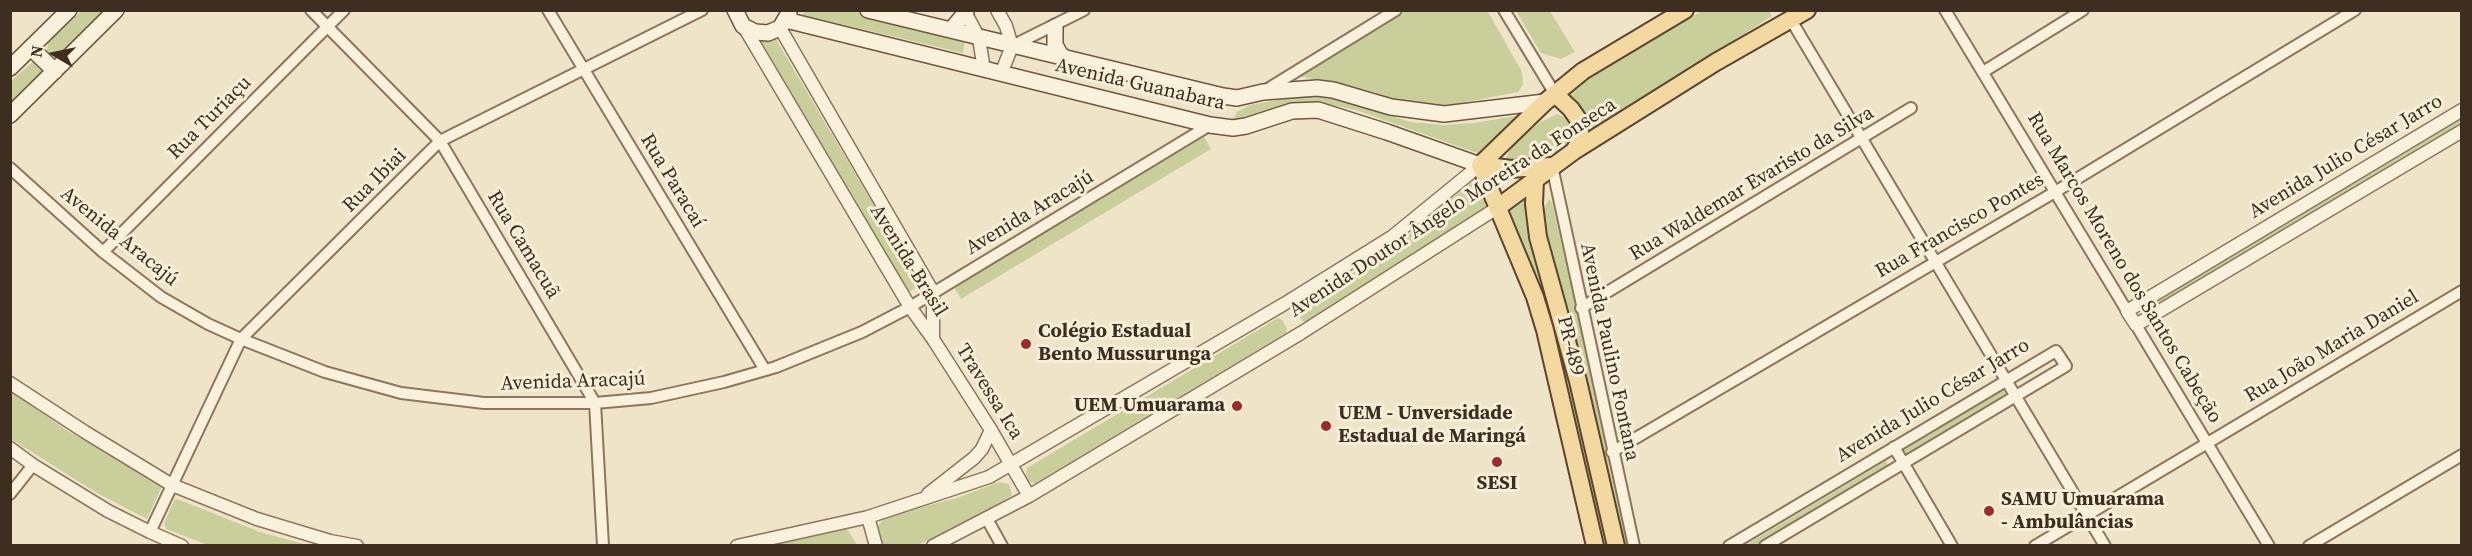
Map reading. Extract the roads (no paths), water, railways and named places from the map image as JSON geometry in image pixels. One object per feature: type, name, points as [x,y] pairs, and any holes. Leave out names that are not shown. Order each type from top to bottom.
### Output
[{"type":"main road","points":[[10,68],[69,10]]},
{"type":"main road","points":[[10,115],[116,10]]},
{"type":"main road","points":[[735,10],[743,26]]},
{"type":"main road","name":"Avenida Guanabara","points":[[868,10],[1237,98],[1263,92],[1317,88],[1334,90],[1391,107],[1436,113],[1474,111],[1550,98]]},
{"type":"main road","name":"Avenida Doutor Ângelo Moreira da Fonseca","points":[[1480,165],[1550,98],[1603,57],[1685,10]]},
{"type":"main road","name":"Avenida Doutor Ângelo Moreira da Fonseca","points":[[1495,205],[1574,151],[1788,15],[1807,10]]},
{"type":"main road","points":[[951,30],[965,11]]},
{"type":"main road","name":"Avenida Guanabara","points":[[743,26],[755,32],[768,33],[786,20],[1210,125],[1233,128],[1267,121],[1292,111],[1318,110],[1480,165]]},
{"type":"main road","points":[[1055,27],[1055,45],[1060,54],[1067,59]]},
{"type":"main road","points":[[31,48],[55,71]]},
{"type":"main road","points":[[1550,98],[1571,109],[1580,122],[1580,140],[1574,151]]},
{"type":"main road","points":[[1495,205],[1503,143]]},
{"type":"main road","points":[[1480,165],[1531,169],[1552,166]]},
{"type":"main road","name":"PR-489","points":[[1480,165],[1535,297],[1545,330],[1595,546]]},
{"type":"main road","name":"PR-489","points":[[1535,179],[1534,204],[1538,237],[1578,381],[1616,546]]},
{"type":"street","name":"Rua Camacuã","points":[[310,10],[440,141],[595,403],[603,546]]},
{"type":"street","name":"Rua Turiaçu","points":[[103,252],[344,10]]},
{"type":"street","name":"Rua Paracaí","points":[[548,10],[765,370]]},
{"type":"street","name":"Rua Ibiai","points":[[150,532],[241,339],[440,141],[702,10]]},
{"type":"street","points":[[997,10],[1006,26],[1012,46],[1001,74]]},
{"type":"street","points":[[1012,46],[1055,27],[1084,10]]},
{"type":"street","points":[[1263,92],[1396,10]]},
{"type":"street","points":[[1504,10],[1550,98]]},
{"type":"street","name":"Rua Marcos Moreno dos Santos Cabeção","points":[[1945,10],[2270,546]]},
{"type":"street","points":[[1983,72],[2083,10]]},
{"type":"street","name":"Rua Francisco Pontes","points":[[1612,452],[2055,192],[2355,10]]},
{"type":"street","points":[[965,11],[979,38],[984,70]]},
{"type":"street","points":[[1788,15],[2105,546]]},
{"type":"street","name":"Avenida Brasil","points":[[786,20],[933,292],[933,339]]},
{"type":"street","name":"Avenida Brasil","points":[[743,26],[910,307],[933,339]]},
{"type":"street","name":"Rua Waldemar Evaristo da Silva","points":[[1581,308],[1911,108]]},
{"type":"street","name":"Avenida Julio César Jarro","points":[[2127,311],[2462,110]]},
{"type":"street","name":"Avenida Aracajú","points":[[10,168],[103,252],[161,297],[208,324],[241,339],[325,372],[401,393],[484,403],[595,403],[670,394],[765,370],[845,340],[910,307],[1210,125]]},
{"type":"street","name":"Avenida Julio César Jarro","points":[[2136,325],[2462,132]]},
{"type":"street","name":"Avenida Doutor Ângelo Moreira da Fonseca","points":[[737,546],[868,517],[965,487],[1012,465],[1284,304],[1393,236],[1480,165]]},
{"type":"street","name":"Avenida Paulino Fontana","points":[[1552,166],[1634,546]]},
{"type":"street","name":"Avenida Doutor Ângelo Moreira da Fonseca","points":[[933,546],[1029,496],[1301,333],[1495,205]]},
{"type":"street","name":"Rua João Maria Daniel","points":[[2035,546],[2462,291]]},
{"type":"street","name":"Travessa Ica","points":[[933,339],[991,430],[1029,496]]},
{"type":"street","name":"Avenida Julio César Jarro","points":[[1729,546],[2056,351],[2066,366],[1765,546]]},
{"type":"street","points":[[10,383],[172,485],[257,519],[329,543],[357,546]]},
{"type":"street","points":[[921,500],[974,458],[982,449],[991,430]]},
{"type":"street","points":[[1894,447],[1952,546]]},
{"type":"street","points":[[10,448],[33,465],[108,511],[182,546]]},
{"type":"street","points":[[2309,546],[2462,455]]},
{"type":"street","points":[[10,494],[33,465]]},
{"type":"street","points":[[868,517],[876,546]]},
{"type":"street","points":[[987,519],[1002,546]]},
{"type":"place","name":"Colégio Estadual Bento Mussurunga","points":[[1026,344]]},
{"type":"place","name":"UEM Umuarama","points":[[1237,406]]},
{"type":"place","name":"UEM - Unversidade Estadual de Maringá","points":[[1326,426]]},
{"type":"place","name":"SESI","points":[[1497,462]]},
{"type":"place","name":"SAMU Umuarama - Ambulâncias","points":[[1989,511]]}]
